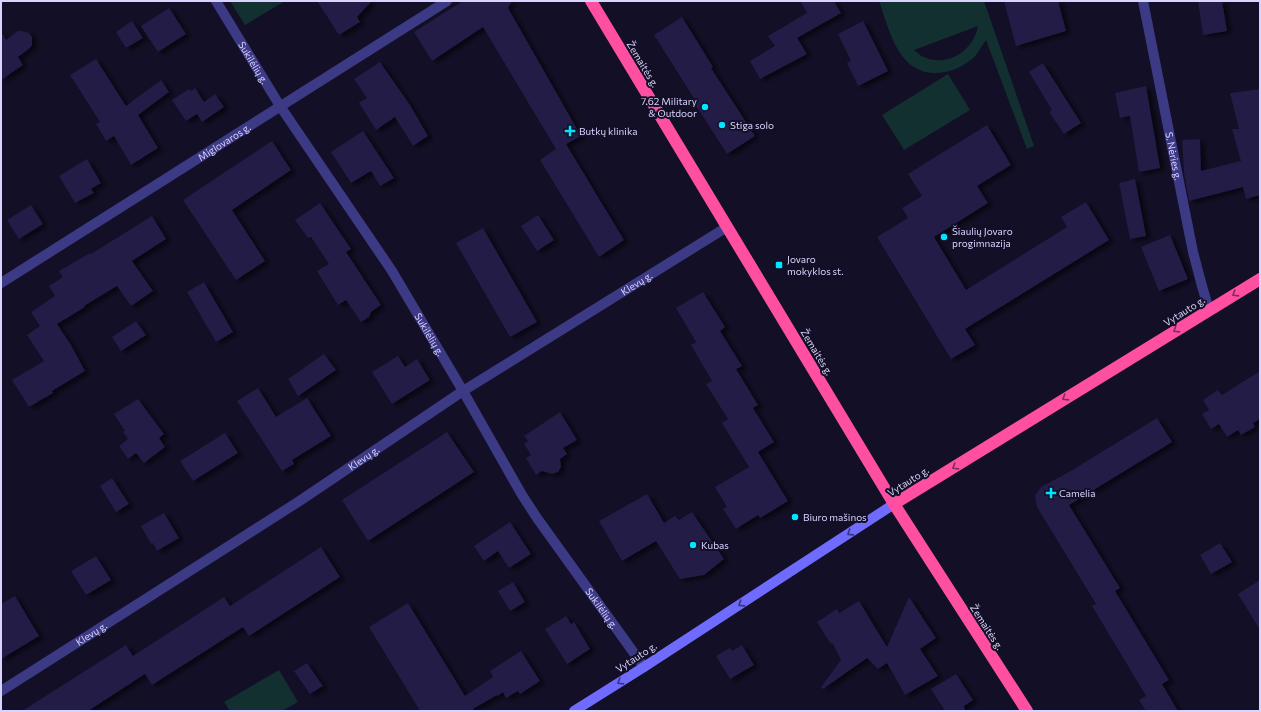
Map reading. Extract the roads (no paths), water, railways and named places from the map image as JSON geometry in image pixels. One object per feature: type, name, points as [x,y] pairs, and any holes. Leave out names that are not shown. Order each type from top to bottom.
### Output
[{"type":"highway","name":"Žemaitės g.","points":[[591,1],[894,504],[1027,711]]},
{"type":"highway","name":"Vytauto g.","points":[[894,504],[1260,279]]},
{"type":"main road","name":"Vytauto g.","points":[[574,711],[894,504]]},
{"type":"street","name":"Sukilėlių g.","points":[[216,1],[280,106],[392,271],[463,390],[522,495],[644,667]]},
{"type":"street","name":"Miglovaros g.","points":[[1,283],[447,1]]},
{"type":"street","name":"S. Nėries g.","points":[[1143,1],[1194,252],[1209,310]]},
{"type":"street","name":"Klevų g.","points":[[1,691],[298,502],[463,390],[727,226]]},
{"type":"place","name":"7.62 Military & Outdoor","points":[[705,107]]},
{"type":"place","name":"Stiga solo","points":[[722,125]]},
{"type":"place","name":"Butkų klinika","points":[[570,131]]},
{"type":"place","name":"Šiaulių Jovaro progimnazija","points":[[944,237]]},
{"type":"place","name":"Jovaro mokyklos st.","points":[[779,265]]},
{"type":"place","name":"Camelia","points":[[1051,493]]},
{"type":"place","name":"Biuro mašinos","points":[[795,517]]},
{"type":"place","name":"Kubas","points":[[693,545]]}]
